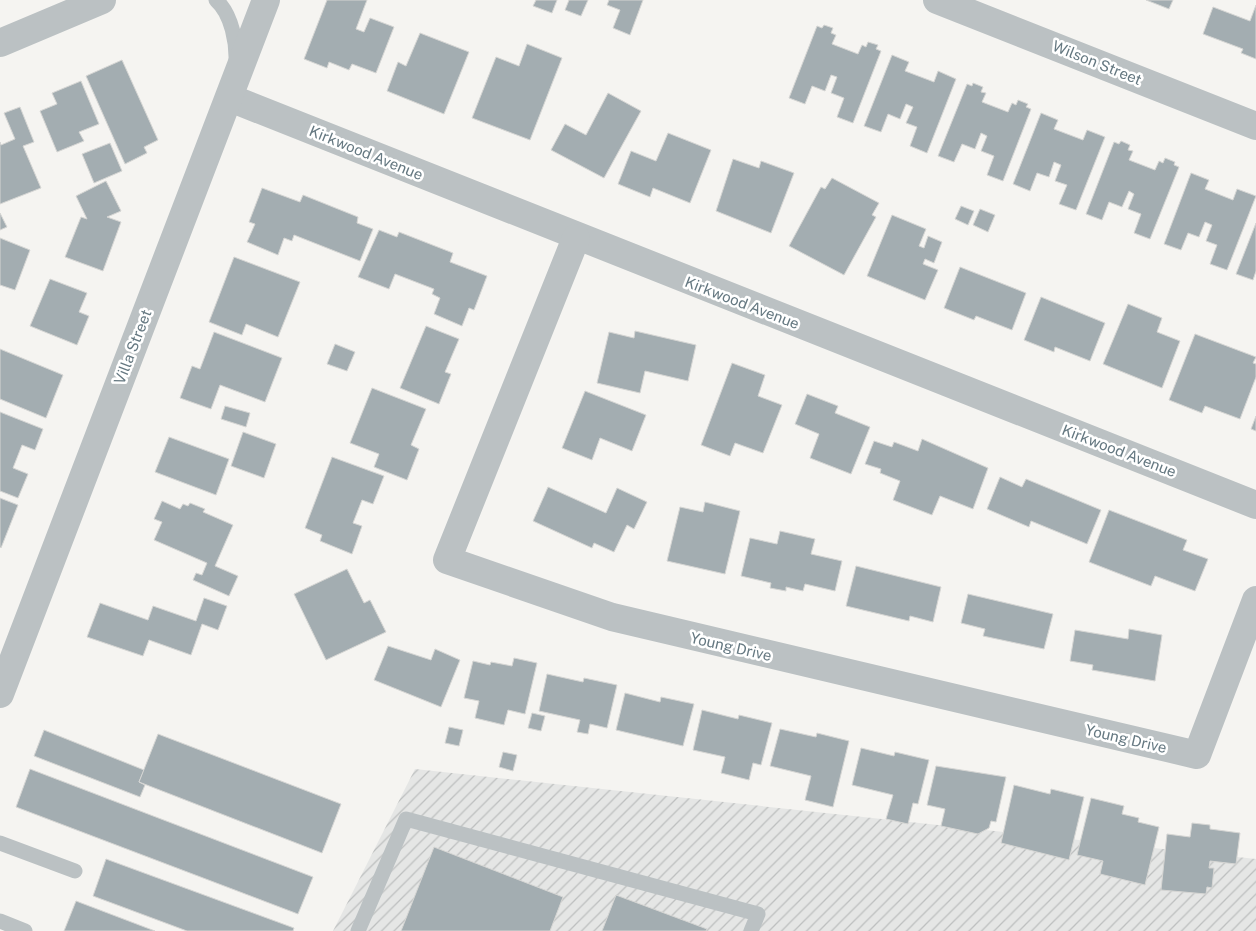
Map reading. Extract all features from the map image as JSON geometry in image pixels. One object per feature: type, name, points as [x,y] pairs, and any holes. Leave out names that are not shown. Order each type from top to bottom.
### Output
[{"type":"street","points":[[0,43],[102,0]]},
{"type":"street","name":"Villa Street","points":[[0,694],[266,0]]},
{"type":"street","name":"Wilson Street","points":[[937,0],[1256,126]]},
{"type":"street","name":"Kirkwood Avenue","points":[[231,94],[576,238],[1256,505]]},
{"type":"street","name":"Young Drive","points":[[576,238],[447,560],[612,617],[1197,755],[1256,600]]},
{"type":"lane","points":[[216,0],[228,18],[234,37],[236,56],[231,94]]},
{"type":"lane","points":[[358,931],[406,819],[758,914],[751,931]]},
{"type":"lane","points":[[0,843],[75,871]]},
{"type":"lane","points":[[0,921],[25,931]]},
{"type":"shaded area","points":[[415,769],[1256,859],[1256,931],[333,931]]},
{"type":"building","points":[[327,0],[367,0],[356,29],[364,32],[370,18],[394,27],[376,73],[352,64],[349,70],[329,62],[327,68],[304,59]]},
{"type":"building","points":[[536,0],[557,0],[552,13],[533,6]]},
{"type":"building","points":[[569,0],[588,0],[581,16],[565,10]]},
{"type":"building","points":[[609,0],[643,0],[630,35],[613,28],[620,10],[607,5]]},
{"type":"building","points":[[1146,0],[1173,0],[1169,9]]},
{"type":"building","points":[[1256,5],[1256,59],[1241,53],[1243,49],[1203,34],[1213,7],[1250,21]]},
{"type":"building","points":[[824,25],[833,28],[831,33],[836,35],[832,44],[858,54],[862,45],[866,47],[868,42],[878,45],[876,49],[881,51],[853,123],[837,117],[844,98],[831,93],[837,77],[831,75],[825,91],[812,86],[805,104],[789,98],[817,26],[822,28]]},
{"type":"building","points":[[420,33],[469,52],[444,114],[387,91],[398,62],[406,66]]},
{"type":"building","points":[[527,44],[562,58],[530,140],[472,118],[496,57],[519,66]]},
{"type":"building","points":[[892,55],[909,62],[905,71],[934,82],[938,71],[956,79],[927,153],[910,146],[917,127],[906,123],[913,107],[906,104],[900,119],[888,114],[881,132],[864,126]]},
{"type":"building","points":[[122,60],[158,140],[144,147],[147,153],[125,164],[86,76]]},
{"type":"building","points":[[81,81],[99,124],[79,132],[84,141],[57,152],[40,111],[57,104],[52,93]]},
{"type":"building","points":[[973,83],[983,87],[981,92],[986,93],[982,102],[1008,112],[1012,103],[1016,105],[1018,100],[1028,104],[1026,107],[1031,109],[1003,181],[987,175],[994,156],[981,151],[987,136],[981,133],[975,149],[962,144],[954,162],[938,156],[967,84],[972,86]]},
{"type":"building","points":[[608,93],[641,111],[604,178],[551,150],[565,124],[586,135]]},
{"type":"building","points":[[20,107],[34,142],[23,146],[41,188],[0,204],[0,142],[1,145],[15,139],[4,113]]},
{"type":"building","points":[[1041,113],[1058,120],[1054,129],[1083,140],[1087,130],[1105,137],[1076,210],[1059,204],[1067,185],[1055,181],[1061,165],[1054,162],[1049,177],[1037,173],[1030,191],[1013,184]]},
{"type":"building","points":[[668,133],[711,150],[690,203],[653,188],[650,197],[618,184],[631,151],[656,161]]},
{"type":"building","points":[[1121,141],[1130,145],[1128,150],[1133,151],[1129,160],[1155,170],[1159,161],[1163,163],[1165,158],[1175,162],[1174,165],[1179,167],[1150,239],[1134,233],[1141,214],[1128,209],[1134,194],[1129,191],[1122,207],[1109,202],[1102,220],[1086,214],[1114,142],[1119,144]]},
{"type":"building","points":[[110,143],[122,171],[94,183],[82,154]]},
{"type":"building","points":[[733,159],[759,168],[761,161],[794,173],[771,233],[716,211]]},
{"type":"building","points":[[1191,173],[1209,180],[1205,189],[1233,200],[1237,189],[1256,196],[1227,270],[1210,264],[1217,245],[1206,241],[1212,225],[1205,222],[1199,237],[1188,233],[1181,250],[1164,244]]},
{"type":"building","points":[[832,178],[879,203],[872,215],[876,217],[844,275],[789,246],[821,187],[825,189]]},
{"type":"building","points":[[106,181],[121,211],[107,217],[121,222],[103,271],[65,257],[81,217],[87,219],[76,196]]},
{"type":"building","points":[[262,188],[300,202],[303,195],[358,217],[357,223],[373,229],[360,261],[294,235],[292,241],[284,238],[278,255],[247,242],[255,224],[249,222]]},
{"type":"building","points":[[961,206],[974,211],[968,225],[955,219]]},
{"type":"building","points":[[980,209],[995,215],[988,232],[973,225]]},
{"type":"building","points":[[0,213],[7,227],[0,230]]},
{"type":"building","points":[[892,215],[926,229],[919,246],[924,248],[928,236],[942,242],[934,263],[925,259],[923,264],[938,270],[925,300],[867,276]]},
{"type":"building","points":[[1256,223],[1256,271],[1253,280],[1236,274]]},
{"type":"building","points":[[379,230],[397,237],[399,232],[453,253],[450,262],[487,276],[474,310],[469,308],[462,326],[434,314],[440,298],[432,294],[434,289],[395,274],[389,289],[358,277]]},
{"type":"building","points":[[0,238],[30,250],[15,290],[0,285]]},
{"type":"building","points":[[234,257],[300,282],[278,337],[246,324],[242,335],[209,322]]},
{"type":"building","points":[[960,267],[1026,293],[1012,330],[976,316],[974,320],[944,308]]},
{"type":"building","points":[[50,279],[87,293],[79,312],[89,316],[77,345],[30,326]]},
{"type":"building","points":[[1041,297],[1105,323],[1090,361],[1055,347],[1054,352],[1024,340]]},
{"type":"building","points":[[1128,304],[1162,318],[1157,332],[1180,341],[1162,388],[1103,364]]},
{"type":"building","points":[[426,326],[459,339],[445,372],[451,374],[439,404],[400,388]]},
{"type":"building","points":[[635,331],[696,345],[688,381],[645,371],[640,393],[597,383],[609,332],[634,338]]},
{"type":"building","points":[[214,332],[282,358],[265,402],[220,385],[211,409],[180,398],[192,366],[200,369]]},
{"type":"building","points":[[1195,334],[1256,357],[1253,363],[1256,364],[1256,377],[1240,419],[1205,406],[1202,413],[1169,400]]},
{"type":"building","points":[[335,344],[355,352],[347,371],[327,364]]},
{"type":"building","points":[[0,349],[63,375],[46,418],[0,399]]},
{"type":"building","points":[[732,363],[765,375],[758,396],[782,405],[763,453],[735,443],[730,456],[701,445]]},
{"type":"building","points":[[372,388],[426,409],[411,445],[419,449],[407,480],[374,467],[379,454],[350,443]]},
{"type":"building","points":[[585,391],[646,415],[632,451],[600,438],[592,460],[562,448]]},
{"type":"building","points":[[807,394],[838,406],[835,413],[870,427],[851,474],[810,458],[819,434],[795,424]]},
{"type":"building","points":[[225,406],[250,413],[246,427],[221,419]]},
{"type":"building","points":[[0,412],[43,429],[35,450],[22,445],[13,468],[28,474],[18,498],[0,491]]},
{"type":"building","points":[[1256,416],[1256,431],[1251,429]]},
{"type":"building","points":[[243,432],[276,444],[264,478],[231,466]]},
{"type":"building","points":[[169,437],[229,459],[216,495],[155,472]]},
{"type":"building","points":[[922,439],[988,468],[973,509],[940,496],[932,515],[893,500],[900,481],[880,473],[881,469],[865,464],[874,441],[892,447],[894,442],[918,451]]},
{"type":"building","points":[[332,457],[384,476],[373,504],[362,500],[353,523],[362,526],[352,554],[320,541],[322,535],[305,528]]},
{"type":"building","points":[[1000,477],[1022,487],[1026,479],[1101,510],[1087,544],[1031,521],[1029,527],[987,509]]},
{"type":"building","points":[[548,487],[606,513],[617,488],[647,502],[634,529],[627,525],[614,552],[594,543],[592,548],[533,521]]},
{"type":"building","points":[[0,498],[18,505],[1,548],[0,547]]},
{"type":"building","points":[[162,501],[180,509],[183,504],[188,506],[190,503],[205,509],[203,512],[233,525],[215,566],[238,576],[229,596],[193,580],[196,573],[202,575],[207,563],[154,540],[162,522],[154,519]]},
{"type":"building","points":[[705,502],[740,511],[725,574],[667,561],[680,507],[703,512]]},
{"type":"building","points":[[1109,510],[1187,540],[1183,550],[1208,559],[1195,591],[1155,576],[1151,586],[1089,562]]},
{"type":"building","points":[[780,531],[815,539],[811,554],[842,561],[835,591],[805,584],[803,591],[786,587],[786,591],[770,588],[771,583],[741,576],[750,538],[777,544]]},
{"type":"building","points":[[856,566],[941,587],[933,622],[910,616],[909,621],[846,606]]},
{"type":"building","points":[[347,569],[364,603],[370,600],[386,632],[326,660],[294,594]]},
{"type":"building","points":[[968,594],[1053,614],[1044,649],[983,636],[985,629],[961,623]]},
{"type":"building","points":[[204,598],[227,606],[218,630],[202,624],[191,655],[149,640],[143,656],[87,637],[100,603],[148,620],[153,606],[196,621]]},
{"type":"building","points":[[1129,629],[1162,635],[1155,681],[1092,670],[1093,665],[1070,661],[1075,630],[1128,639]]},
{"type":"building","points":[[388,646],[431,660],[435,649],[460,660],[441,707],[374,680]]},
{"type":"building","points":[[514,658],[537,663],[525,714],[508,710],[504,725],[475,718],[479,701],[464,698],[473,661],[490,665],[491,662],[512,666]]},
{"type":"building","points":[[547,674],[583,682],[584,678],[617,685],[607,728],[590,724],[588,734],[577,732],[580,720],[539,711]]},
{"type":"building","points":[[625,693],[660,702],[661,697],[694,704],[683,746],[616,730]]},
{"type":"building","points":[[702,710],[738,719],[739,715],[772,723],[761,765],[753,763],[749,780],[721,773],[725,757],[693,750]]},
{"type":"building","points":[[532,713],[545,716],[541,731],[528,728]]},
{"type":"building","points":[[449,727],[463,730],[459,746],[445,743]]},
{"type":"building","points":[[780,729],[816,737],[817,733],[849,741],[833,807],[805,800],[811,776],[770,766]]},
{"type":"building","points":[[44,730],[144,770],[139,782],[145,785],[140,797],[34,756]]},
{"type":"building","points":[[158,734],[341,804],[322,853],[139,782]]},
{"type":"building","points":[[861,748],[894,756],[895,752],[929,760],[918,804],[913,803],[908,824],[886,819],[893,795],[852,785]]},
{"type":"building","points":[[503,752],[517,755],[513,771],[499,767]]},
{"type":"building","points":[[936,766],[1006,777],[996,822],[991,821],[989,828],[978,834],[941,826],[945,809],[927,805]]},
{"type":"building","points":[[30,769],[313,877],[298,914],[16,807]]},
{"type":"building","points":[[1014,785],[1050,794],[1051,789],[1084,797],[1069,860],[1001,843]]},
{"type":"building","points":[[1091,798],[1124,806],[1122,814],[1139,818],[1138,822],[1159,827],[1145,885],[1100,874],[1103,861],[1077,855]]},
{"type":"building","points":[[1192,823],[1210,825],[1210,829],[1240,833],[1236,864],[1210,861],[1209,868],[1214,868],[1212,888],[1207,887],[1206,894],[1161,890],[1167,834],[1190,837]]},
{"type":"building","points":[[434,847],[563,897],[550,931],[401,931]]},
{"type":"building","points":[[106,859],[294,928],[293,931],[187,931],[93,896]]},
{"type":"building","points":[[616,895],[707,929],[706,931],[602,931]]},
{"type":"building","points":[[76,901],[155,931],[64,931]]}]
